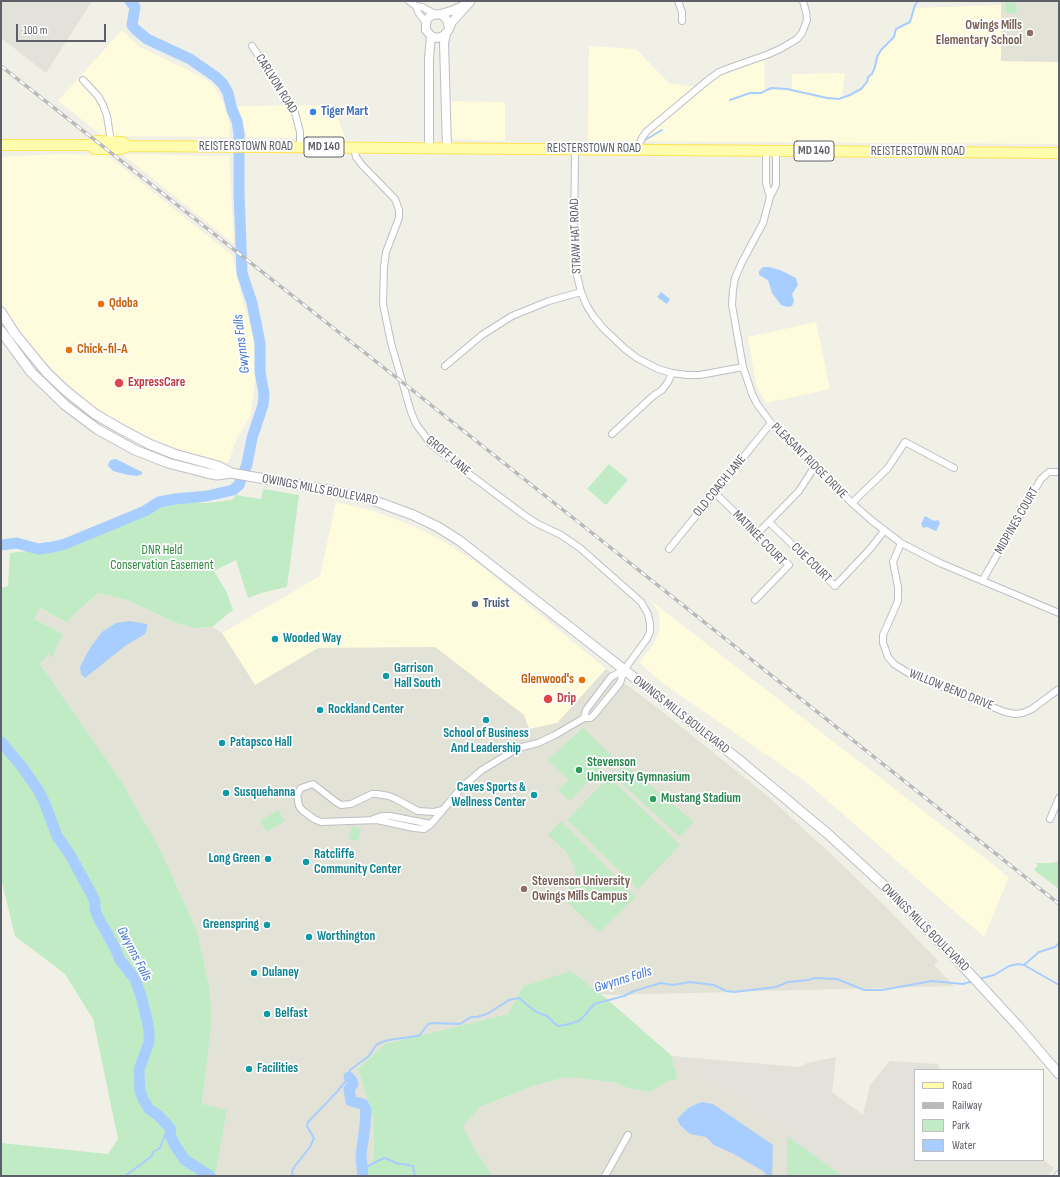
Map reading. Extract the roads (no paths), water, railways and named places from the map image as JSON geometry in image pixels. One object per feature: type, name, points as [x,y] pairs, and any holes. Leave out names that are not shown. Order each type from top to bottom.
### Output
[{"type":"main road","name":"REISTERSTOWN ROAD","points":[[1,145],[90,145],[96,142],[122,142],[128,146]]},
{"type":"main road","name":"REISTERSTOWN ROAD","points":[[90,145],[95,149],[121,149],[128,146],[228,146],[1059,153]]},
{"type":"main road","name":"OWINGS MILLS BOULEVARD","points":[[1,312],[15,334],[47,373],[66,391],[95,414],[149,444],[186,458],[218,466],[231,473],[367,498],[398,509],[430,523],[468,547],[738,759],[807,816],[884,886],[959,962],[1059,1074]]},
{"type":"main road","name":"OWINGS MILLS BOULEVARD","points":[[1,331],[25,364],[49,390],[76,413],[101,431],[135,450],[168,463],[217,475],[231,473]]},
{"type":"street","points":[[408,1],[416,6],[438,14],[447,20],[447,31],[444,43],[447,148]]},
{"type":"street","points":[[471,1],[447,31],[437,38],[431,36],[426,30],[428,18],[454,10],[471,1]]},
{"type":"street","points":[[678,1],[682,12],[682,21]]},
{"type":"street","points":[[637,149],[646,132],[719,72],[769,54],[797,39],[802,33],[807,20],[803,1]]},
{"type":"street","points":[[416,6],[418,12],[426,23]]},
{"type":"street","points":[[428,148],[429,58],[431,36]]},
{"type":"street","name":"CARLVON ROAD","points":[[252,46],[294,109],[300,132],[300,147]]},
{"type":"street","points":[[83,80],[98,96],[103,105],[107,116],[111,142]]},
{"type":"street","name":"GROFF LANE","points":[[354,148],[356,157],[395,199],[399,210],[399,218],[386,252],[384,267],[384,304],[391,343],[410,412],[416,424],[431,444],[461,468],[524,516],[561,535],[580,548],[641,602],[649,619],[650,632],[646,640],[624,670]]},
{"type":"street","name":"STRAW HAT ROAD","points":[[575,149],[574,244],[576,271],[581,292],[594,317],[613,338],[637,358],[658,369],[672,373],[700,375],[743,367]]},
{"type":"street","name":"PLEASANT RIDGE DRIVE","points":[[770,196],[766,182],[771,151]]},
{"type":"street","name":"PLEASANT RIDGE DRIVE","points":[[771,151],[776,185],[770,196],[763,222],[735,278],[732,305],[743,367],[757,404],[771,423],[852,504],[884,531],[940,564],[1059,613]]},
{"type":"street","points":[[445,366],[482,335],[512,316],[550,301],[581,292]]},
{"type":"street","points":[[612,434],[653,396],[662,390],[672,373]]},
{"type":"street","name":"OLD COACH LANE","points":[[669,549],[771,423]]},
{"type":"street","points":[[852,504],[888,468],[905,442],[954,468]]},
{"type":"street","points":[[757,534],[799,491],[814,466]]},
{"type":"street","name":"MIDPINES COURT","points":[[982,581],[1041,479],[1049,472],[1059,472]]},
{"type":"street","name":"MATINEE COURT","points":[[715,493],[789,565],[755,600]]},
{"type":"street","name":"CUE COURT","points":[[769,522],[834,586],[870,549],[884,531]]},
{"type":"street","name":"WILLOW BEND DRIVE","points":[[901,542],[894,562],[898,587],[898,600],[883,635],[886,651],[894,664],[910,674],[1005,712],[1015,714],[1023,713],[1032,709],[1059,689]]},
{"type":"street","points":[[584,718],[586,710],[611,677],[624,670]]},
{"type":"street","points":[[442,810],[434,812],[418,811],[396,799],[377,794],[372,794],[350,804],[341,805],[313,784],[301,788],[297,795],[299,806],[302,810],[314,819],[322,822],[368,820],[386,821],[421,829],[427,827],[431,824],[463,786],[482,770],[518,748],[538,743],[584,718],[590,718],[593,716],[620,683],[624,670]]},
{"type":"street","points":[[594,699],[602,705]]},
{"type":"street","points":[[1059,798],[1050,819],[1059,813]]},
{"type":"street","points":[[605,1176],[628,1135]]},
{"type":"water","points":[[763,267],[780,270],[796,278],[798,285],[792,294],[794,301],[792,306],[787,307],[781,305],[772,293],[768,280],[759,275],[759,271]]},
{"type":"water","points":[[661,292],[670,299],[667,304],[657,297]]},
{"type":"water","points":[[116,459],[142,472],[142,474],[137,476],[113,471],[108,466],[109,462]]},
{"type":"water","points":[[925,516],[934,521],[938,520],[940,523],[936,531],[927,527],[923,528],[921,524]]},
{"type":"water","points":[[130,621],[147,624],[145,634],[125,646],[85,678],[81,674],[80,667],[90,648],[102,632],[116,623]]},
{"type":"water","points":[[702,1102],[713,1104],[773,1145],[772,1176],[767,1176],[763,1171],[732,1153],[714,1145],[706,1137],[690,1134],[680,1125],[677,1119],[687,1109]]},
{"type":"waterway","name":"Gwynns Falls","points":[[1,545],[17,543],[38,549],[53,547],[65,544],[145,511],[159,502],[207,496],[233,490],[239,485],[247,464],[252,438],[263,405],[264,394],[260,372],[260,343],[252,303],[242,273],[239,191],[239,134],[237,121],[232,110],[228,93],[223,84],[216,77],[190,59],[147,39],[135,29],[132,25],[135,7],[130,1]]},
{"type":"waterway","points":[[730,100],[750,93],[761,93],[771,88],[787,89],[827,98],[839,99],[850,95],[861,89],[867,82],[868,77],[872,74],[877,57],[881,50],[894,37],[896,29],[910,22],[915,5],[918,1]]},
{"type":"waterway","points":[[645,140],[662,130]]},
{"type":"waterway","name":"Gwynns Falls","points":[[1,742],[23,768],[38,790],[57,836],[69,853],[91,893],[95,902],[95,910],[120,960],[135,979],[142,999],[149,1029],[149,1042],[139,1070],[140,1091],[143,1099],[149,1109],[159,1116],[170,1128],[171,1137],[185,1160],[210,1176]]},
{"type":"waterway","points":[[1024,965],[1039,952],[1055,947],[1059,943]]},
{"type":"waterway","name":"Gwynns Falls","points":[[979,979],[994,975],[1009,966],[1018,964],[1024,965],[1059,985]]},
{"type":"waterway","name":"Gwynns Falls","points":[[293,1176],[292,1171],[310,1147],[314,1138],[307,1126],[308,1122],[349,1077],[350,1070],[369,1056],[376,1045],[389,1040],[420,1035],[428,1024],[460,1024],[471,1017],[487,1014],[509,1000],[519,998],[536,1012],[547,1016],[558,1026],[579,1021],[594,1004],[624,996],[634,991],[661,983],[673,985],[690,982],[714,985],[726,991],[734,992],[776,987],[788,982],[815,978],[837,979],[864,990],[882,990],[932,981],[963,984],[973,981]]},
{"type":"waterway","name":"Gwynns Falls","points":[[349,1077],[353,1084],[349,1089],[351,1101],[363,1104],[366,1109],[361,1156],[363,1176]]},
{"type":"waterway","points":[[125,1176],[152,1156],[153,1152],[160,1148],[165,1135],[170,1128]]},
{"type":"waterway","points":[[361,1164],[366,1167],[385,1158],[399,1164],[413,1166],[415,1176]]},
{"type":"railway","points":[[1,66],[402,382],[1059,904]]},
{"type":"place","name":"Owings Mills Elementary School","points":[[1030,33]]},
{"type":"place","name":"Tiger Mart","points":[[313,112]]},
{"type":"place","name":"Qdoba","points":[[101,304]]},
{"type":"place","name":"Chick-fil-A","points":[[69,350]]},
{"type":"place","name":"ExpressCare","points":[[119,383]]},
{"type":"place","name":"Truist","points":[[475,604]]},
{"type":"place","name":"Wooded Way","points":[[275,639]]},
{"type":"place","name":"Garrison Hall South","points":[[386,676]]},
{"type":"place","name":"Glenwood's","points":[[582,680]]},
{"type":"place","name":"Drip","points":[[548,699]]},
{"type":"place","name":"Rockland Center","points":[[320,710]]},
{"type":"place","name":"School of Business And Leadership","points":[[486,720]]},
{"type":"place","name":"Patapsco Hall","points":[[222,743]]},
{"type":"place","name":"Stevenson University Gymnasium","points":[[579,770]]},
{"type":"place","name":"Susquehanna","points":[[226,793]]},
{"type":"place","name":"Caves Sports & Wellness Center","points":[[534,795]]},
{"type":"place","name":"Mustang Stadium","points":[[653,799]]},
{"type":"place","name":"Long Green","points":[[268,859]]},
{"type":"place","name":"Ratcliffe Community Center","points":[[306,862]]},
{"type":"place","name":"Stevenson University Owings Mills Campus","points":[[524,889]]},
{"type":"place","name":"Greenspring","points":[[267,925]]},
{"type":"place","name":"Worthington","points":[[309,937]]},
{"type":"place","name":"Dulaney","points":[[254,973]]},
{"type":"place","name":"Belfast","points":[[267,1014]]},
{"type":"place","name":"Facilities","points":[[249,1069]]},
{"type":"park label","name":"DNR Held Conservation Easement","points":[[162,558]]}]
